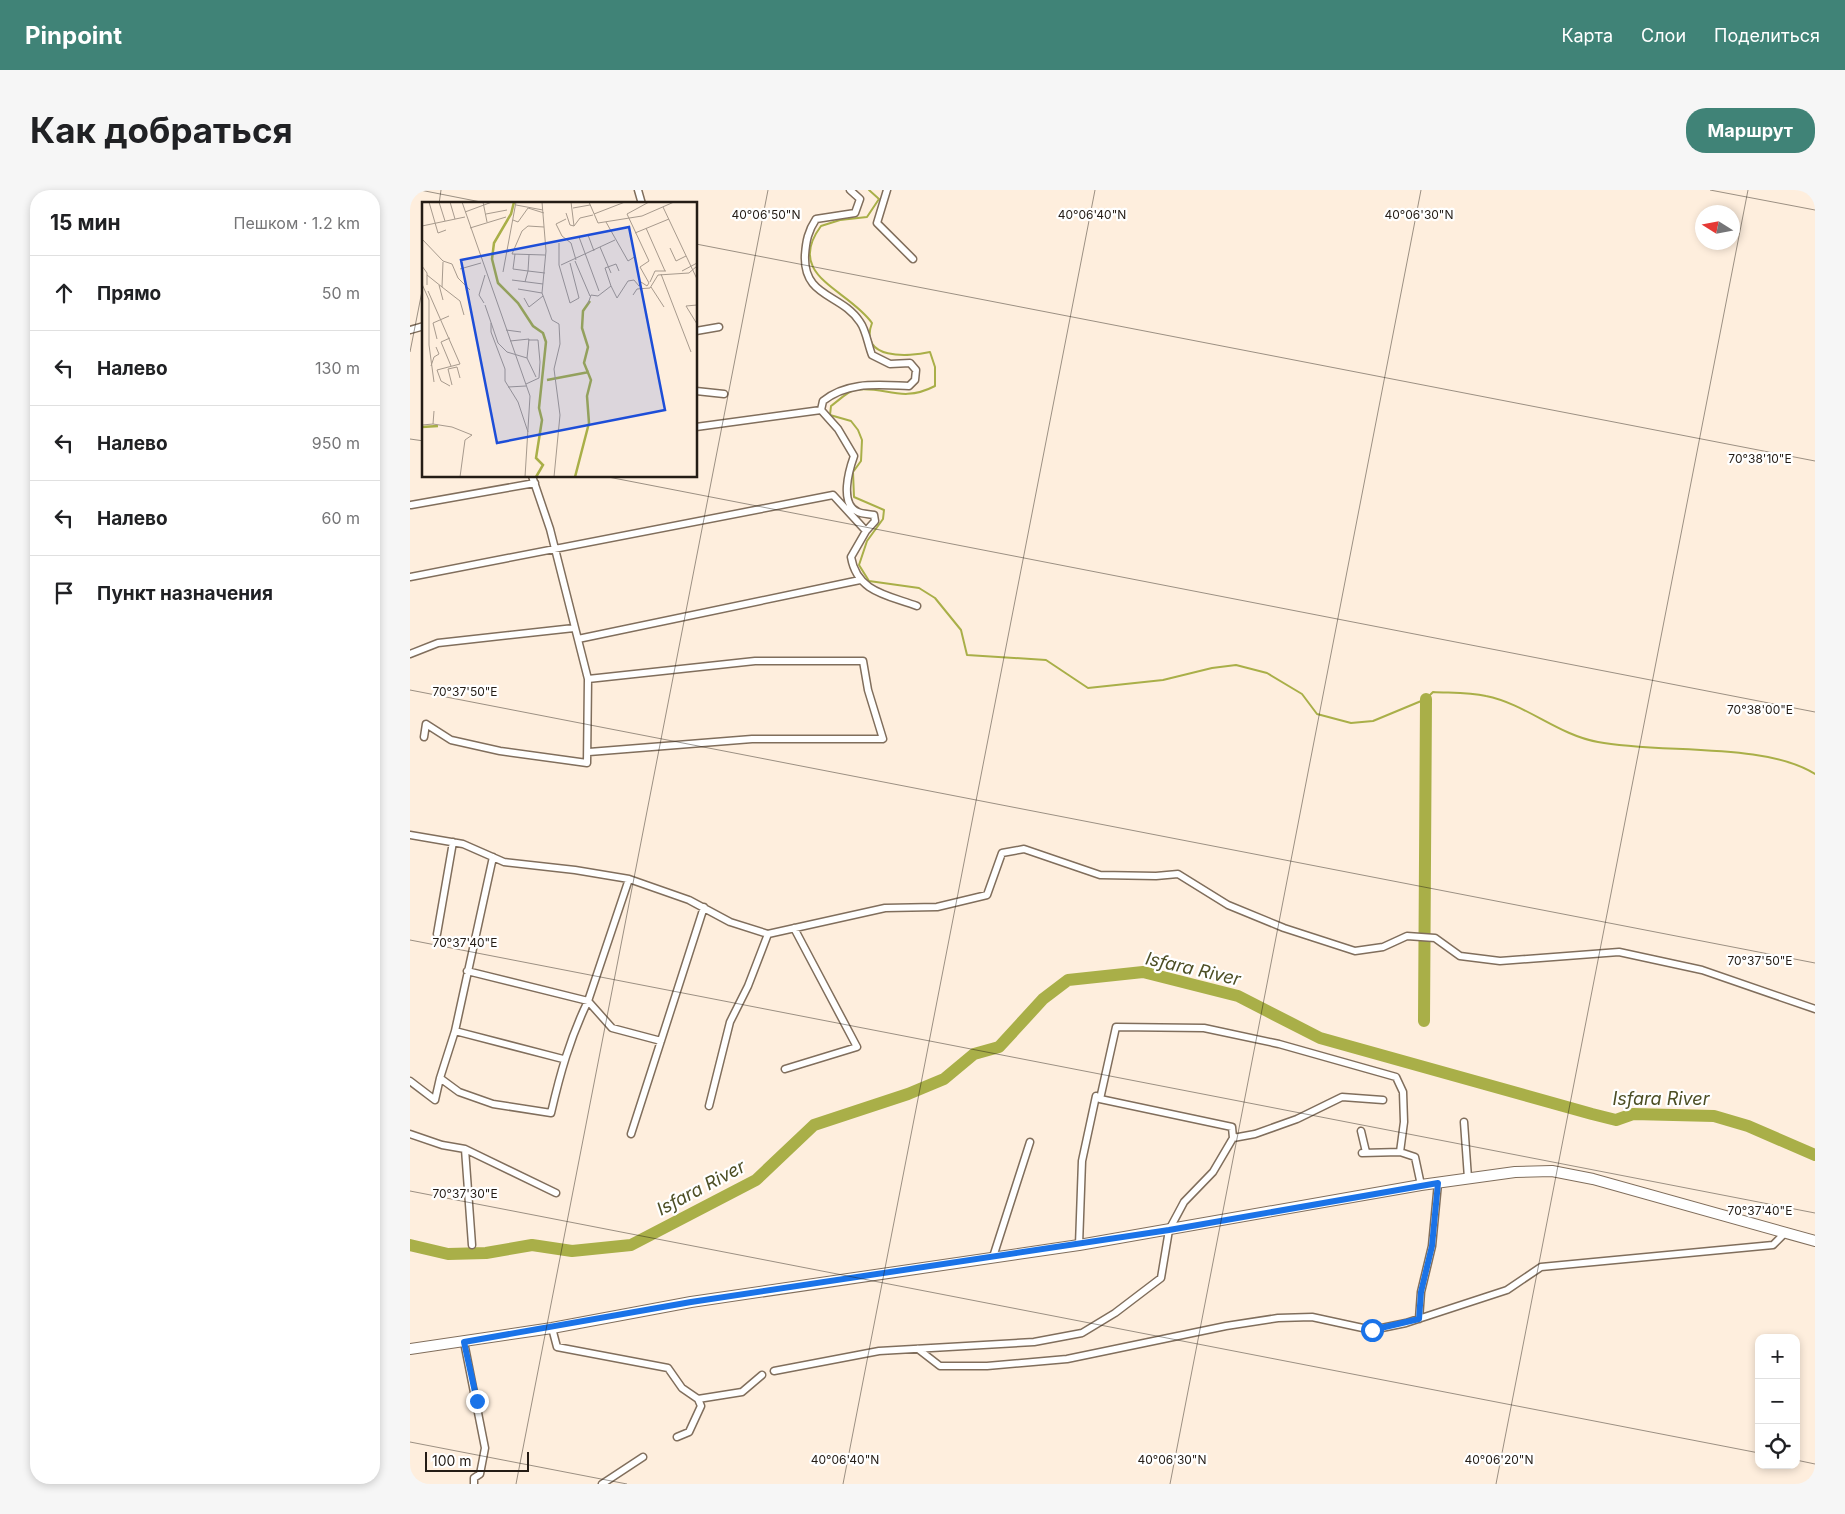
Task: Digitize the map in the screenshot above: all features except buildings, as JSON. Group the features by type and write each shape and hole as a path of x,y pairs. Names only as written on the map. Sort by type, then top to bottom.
{"main road":[{"path":"410,1349 552,1328 691,1302 1079,1245 1421,1185 1515,1172 1552,1171 1593,1179 1815,1241"}],"street":[{"path":"821,410 823,401 828,396 853,385 909,386 915,380 916,370 910,363 890,364 872,355 861,323 849,308 817,289 808,280 805,263 809,230 816,220 855,213 860,199 850,190"},
{"path":"887,190 877,223 913,259"},
{"path":"698,330 719,326"},
{"path":"698,391 724,394"},
{"path":"698,427 821,410"},
{"path":"821,410 838,428 854,456 847,485 849,503 857,512 874,515 875,521 866,531 850,557 853,571 860,580 878,592 917,606"},
{"path":"411,505 533,480 550,529 554,551 588,678 589,752 587,763 500,751 451,740 426,724 424,736"},
{"path":"410,577 554,551 833,495 866,531"},
{"path":"578,639 860,580"},
{"path":"410,654 438,643 574,628"},
{"path":"588,678 755,661 863,661 868,690 883,739 752,739 589,752"},
{"path":"410,835 463,844 504,862 575,870 629,880 689,900 730,922 768,934 885,908 936,907 987,895 1002,853 1024,848 1100,875 1156,876 1178,874 1228,906 1284,928 1355,951 1383,948 1407,936 1435,938 1460,956 1500,961 1619,952 1702,970 1815,1009"},
{"path":"437,934 453,842"},
{"path":"410,1081 435,1100 455,1031 493,857"},
{"path":"440,1078 459,1092 493,1104 551,1114 563,1059 573,1031 588,1001 629,880"},
{"path":"631,1134 704,908"},
{"path":"785,1070 857,1047 794,928"},
{"path":"709,1106 730,1022 748,986 768,934"},
{"path":"467,970 588,1001 612,1028 661,1041"},
{"path":"1100,1099 1116,1027 1204,1028 1279,1044 1396,1077 1404,1092 1404,1122 1400,1152"},
{"path":"455,1031 563,1059"},
{"path":"774,1371 879,1351 1034,1342 1082,1333 1115,1313 1161,1278 1169,1230 1184,1202 1213,1172 1233,1138 1232,1128 1100,1099 1096,1096 1082,1161 1079,1245"},
{"path":"1233,1138 1255,1134 1297,1119 1342,1097 1382,1100"},
{"path":"1464,1122 1468,1178"},
{"path":"1361,1131 1364,1152 1400,1152 1415,1157 1421,1185"},
{"path":"410,1134 442,1145 465,1149 556,1193"},
{"path":"993,1257 1030,1142"},
{"path":"465,1149 472,1245"},
{"path":"1419,1319 1421,1292 1432,1246 1438,1183"},
{"path":"918,1349 940,1366 987,1366 1067,1359 1226,1326 1278,1318 1312,1317 1372,1330 1419,1319 1507,1290 1541,1267 1773,1245 1786,1232"},
{"path":"552,1328 558,1347 668,1368 682,1388 698,1399 701,1406 689,1432 677,1437"},
{"path":"464,1342 485,1448 480,1474 474,1478 474,1484"},
{"path":"698,1399 742,1392 762,1374"},
{"path":"602,1484 643,1457"}],"waterway":[{"path":"869,190 879,199 867,217 840,220 821,226 812,243 810,257 815,270 824,280 861,311 872,323 870,335 872,344 879,350 899,355 930,352 935,367 935,386 912,394 865,389 854,390 831,406 830,415 851,421 858,430 862,440 861,461 853,472 854,497 884,510 883,519 867,541 859,565 869,581 919,588 935,598 961,630 967,655 1046,660 1088,688 1163,680 1212,668 1236,665 1267,673 1302,694 1317,714 1351,723 1373,721 1426,699 1433,692 1466,693 1501,700 1569,733 1598,742 1651,748 1711,750 1769,757 1794,764 1815,774"},
{"path":"1424,1021 1426,699"},
{"name":"Isfara River","path":"410,1245 448,1254 486,1253 532,1245 572,1251 631,1245 756,1180 814,1125 908,1094 944,1079 974,1054 999,1047 1043,999 1068,980 1143,972 1238,996 1320,1038 1592,1114 1616,1120 1633,1114 1714,1116 1748,1126 1815,1155"}],"route":[{"path":"477,1401 472,1388 464,1342 691,1302 1079,1245 1438,1183 1432,1246 1421,1292 1419,1319 1372,1330"}]}
